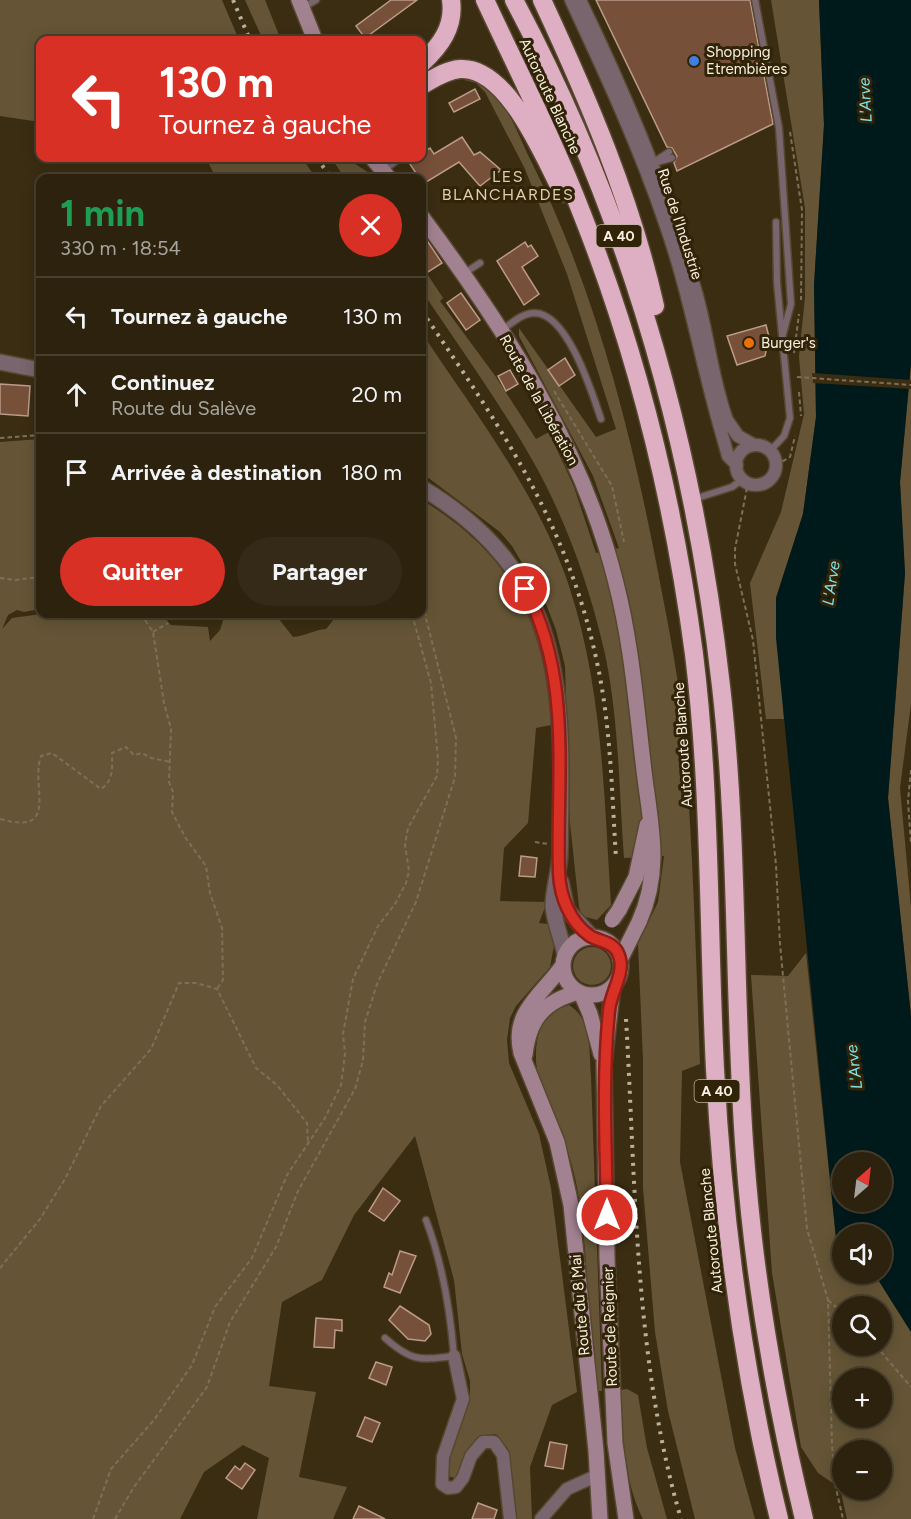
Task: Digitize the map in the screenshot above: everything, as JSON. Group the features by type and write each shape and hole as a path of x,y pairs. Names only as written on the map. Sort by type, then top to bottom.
{"highway":[{"path":"426,58 446,35 452,16 451,0"},
{"path":"477,0 508,49"},
{"name":"Autoroute Blanche","path":"485,0 562,166 600,260 648,417 685,592 694,659 703,773 715,1071 725,1206 750,1385 779,1519"},
{"name":"Autoroute Blanche","path":"514,0 574,122 631,266 662,371 692,492 712,611 726,733 740,1067 754,1255 774,1385 804,1519"},
{"path":"542,0 601,135 638,241 666,354 692,492"},
{"path":"426,83 447,72 460,69 480,73 496,83 527,126 600,260"}],"main road":[{"path":"300,4 313,36"},
{"name":"Route de la Libération","path":"426,223 500,331 565,442 596,514 608,551 630,651 654,849 652,884 644,910 617,953"},
{"name":"Route de la Libération","path":"593,937 612,920 636,877 649,815"},
{"path":"525,1061 531,1029 540,1013 557,999 580,993 602,994 615,985 620,974 617,953 606,940 593,937 576,942 564,960 565,979 580,993"},
{"name":"Route du 8 Mai","path":"564,960 552,981 530,1002 521,1018 519,1040 556,1142 571,1204 598,1475 600,1519"},
{"name":"Route de Reignier","path":"615,985 604,1063 612,1399 619,1480 626,1519"},
{"name":"Route de Reignier","path":"580,993 590,1014 604,1063"}],"street":[{"name":"Rue de l'Industrie","path":"571,0 649,165 681,274 728,456 737,465 745,480"},
{"name":"Rue de l'Industrie","path":"580,0 624,92 697,294 727,420 738,435 770,451"},
{"path":"0,362 36,369"},
{"path":"737,465 741,452 754,445"},
{"path":"745,480 763,483 772,476 776,461 770,451"},
{"path":"426,491 465,517 496,546 525,589 544,630 552,656 559,699 559,873 554,906 564,960"},
{"path":"559,873 567,910 593,937"},
{"path":"454,1356 463,1399 443,1458 442,1484 448,1488 456,1487 476,1449 483,1442 494,1442 503,1455 510,1519"},
{"path":"541,1519 567,1489 598,1475"}],"lane":[{"path":"300,4 316,0"},
{"path":"755,0 780,139 791,304 782,338"},
{"path":"649,165 671,155"},
{"path":"770,451 784,436 790,418 777,283 776,222"},
{"path":"462,275 480,263"},
{"path":"500,331 525,315 538,314 550,319 580,362 601,419"},
{"path":"692,492 732,487 745,480"},
{"path":"385,1338 400,1352 415,1359 454,1356 449,1305 439,1257 426,1220"}],"path":[{"path":"799,377 911,385"},
{"path":"550,388 559,397 612,486 624,542"},
{"path":"0,438 36,435"},
{"path":"745,480 735,564 753,640 776,865 780,944 807,1229 828,1300 832,1444 835,1484 843,1519"},
{"path":"0,578 15,580 36,577"},
{"path":"144,618 153,632 164,703 171,729 169,782 173,792 172,812 185,837 206,866 210,893 222,928 223,980 217,989"},
{"path":"93,1519 111,1469 153,1420 192,1365 215,1307 252,1257 275,1208 280,1188 330,1110 341,1085 345,1054 344,1028 353,979 378,926 395,904 406,884 408,828 436,776 438,759 431,682 413,618"},
{"path":"115,1519 134,1487 207,1387 230,1322 276,1247 312,1162 348,1105 355,1089 363,1060 365,1022 377,984 416,902 455,777 456,738 426,618"},
{"path":"153,632 168,623"},
{"path":"0,819 24,824 32,821 41,801 39,764 41,756 52,753 101,789 108,784 112,775 112,753 126,747 134,755 142,753 151,758 171,762"},
{"path":"911,770 908,801 911,844"},
{"path":"536,842 548,844"},
{"path":"0,1268 46,1209 101,1106 151,1049 179,983 196,983 217,989 256,1068 277,1085 307,1123 309,1144"},
{"path":"828,1300 832,1303"},
{"path":"885,1356 911,1387"}],"shaded area":[{"path":"0,0 222,0 237,36 36,36 36,121 0,116"},
{"path":"245,0 265,0 279,36 261,36"},
{"path":"771,0 819,0 824,125 814,285 816,417 803,514 776,598 784,719 766,719 750,583 781,512 804,414 799,357 805,297 805,208"},
{"path":"464,80 477,82 488,88 506,109 513,122 553,208 592,309 636,466 670,637 681,703 685,747 700,1064 682,1071 680,1162 735,1448 755,1519 695,1519 668,1411 655,1332 643,1188 643,1060 638,944 658,902 664,856 624,858 616,730 610,679 592,605 557,508 534,463 494,397 426,297 426,272 443,298 440,301 496,377 536,439 549,432 574,487 596,553 619,548 593,476 519,336 519,328 596,437 616,429 567,274 525,169 485,92 476,83"},
{"path":"208,162 305,162 313,174 214,174"},
{"path":"334,162 352,162 371,174 342,174"},
{"path":"426,339 522,485 555,549 580,622 600,743 611,905 597,920 582,916 579,907 570,823 565,666 556,630 546,604 512,546 500,532 426,476"},
{"path":"911,363 911,704 900,788 911,907 911,1016 888,798 905,573 900,482"},
{"path":"36,439 36,610 24,612 17,610 8,615 2,629 12,618 36,615 36,618 165,618 171,625 208,627 210,641 220,630 224,618 278,618 293,637 326,629 335,618 426,618 426,503 479,543 518,594 541,654 551,725 536,728 528,823 504,848 500,901 547,902 539,923 548,924 554,946 550,967 516,1006 510,1018 507,1040 509,1063 539,1134 551,1188 577,1392 552,1405 530,1467 532,1519 515,1519 508,1449 496,1434 481,1436 469,1449 455,1478 447,1476 449,1450 470,1400 470,1381 462,1354 454,1280 415,1136 354,1215 322,1280 282,1302 269,1386 316,1392 299,1477 347,1487 333,1519 257,1519 269,1458 243,1445 204,1472 180,1519 0,1519 0,442"},
{"path":"592,947 599,948 605,953 610,959 610,973 605,979 599,984 592,985 585,984 579,979 574,973 573,966 574,959 579,953 585,948"},
{"path":"806,953 834,1224 832,1224 832,1284 881,1284 888,1296 832,1296 832,1356 892,1356 892,1302 911,1332 911,1519 847,1519 843,1500 892,1500 892,1440 832,1440 832,1483 818,1473 801,1447 772,1273 751,975 788,976"},
{"path":"569,1005 582,1018 589,1046 602,1391 596,1391 585,1248 577,1187 566,1147 542,1088 536,1064 538,1036 544,1022 548,1016"},
{"path":"627,1389 638,1395 647,1448 667,1519 643,1519 636,1504 625,1456 619,1390"}],"water":[{"name":"L'Arve","path":"819,0 911,0 911,363 900,482 905,573 888,798 911,1016 911,1332 892,1302 892,1296 888,1296 881,1284 892,1284 892,1224 835,1224 833,1212 892,1212 892,1152 832,1152 832,1198 776,638 776,598 803,514 816,417 814,285 824,125"}],"pier":[{"path":"812,373 911,380 911,389 813,383"}],"building":[{"path":"391,0 417,0 368,36 364,36 356,26"},
{"name":"Shopping Etrembières","path":"596,0 750,0 773,124 677,171 674,163 677,156 672,148 667,147"},
{"path":"475,89 480,99 454,112 449,103"},
{"path":"462,137 474,155 480,152 501,170 480,186 459,162 426,182 426,174 416,174 409,162 426,162 426,150 430,148 434,154"},
{"path":"426,239 442,263 428,272 426,268"},
{"path":"525,242 528,247 531,245 538,256 522,267 539,294 524,305 497,261"},
{"path":"461,293 480,320 466,330 447,303"},
{"name":"Burger's","path":"766,325 769,337 765,356 737,365 727,336"},
{"path":"565,358 575,375 559,386 548,370"},
{"path":"510,370 518,384 506,391 498,376"},
{"path":"0,384 30,386 28,416 0,414"},
{"path":"521,856 537,858 535,877 519,876"},
{"path":"383,1188 400,1201 384,1221 369,1211"},
{"path":"400,1251 416,1256 400,1293 384,1287 389,1273 392,1275"},
{"path":"400,1306 429,1325 431,1334 425,1341 408,1339 389,1320"},
{"path":"316,1318 342,1320 342,1331 335,1330 334,1348 314,1347"},
{"path":"376,1362 392,1367 386,1385 369,1378"},
{"path":"365,1417 380,1423 372,1442 357,1436"},
{"path":"550,1442 567,1445 563,1469 545,1466"},
{"path":"245,1463 255,1470 242,1489 226,1478 235,1466 240,1470"},
{"path":"478,1503 497,1510 494,1519 472,1519"},
{"path":"359,1506 385,1519 353,1519"}],"railway":[{"path":"233,0 248,36"},
{"path":"320,162 328,174"},
{"path":"426,317 506,439 552,525 570,571 586,619 603,695 616,858"},
{"path":"626,1019 635,1208 646,1334 654,1396 681,1519"}],"place":[{"name":"Shopping Etrembières","path":"694,61"},
{"name":"Burger's","path":"749,343"}],"district":[{"name":"LES BLANCHARDES","path":"508,185"}],"route":[{"path":"525,589 539,616 549,643 559,699 559,873 565,904 575,921 592,937 606,940 615,948 621,967 610,999 604,1063 607,1215"}]}
